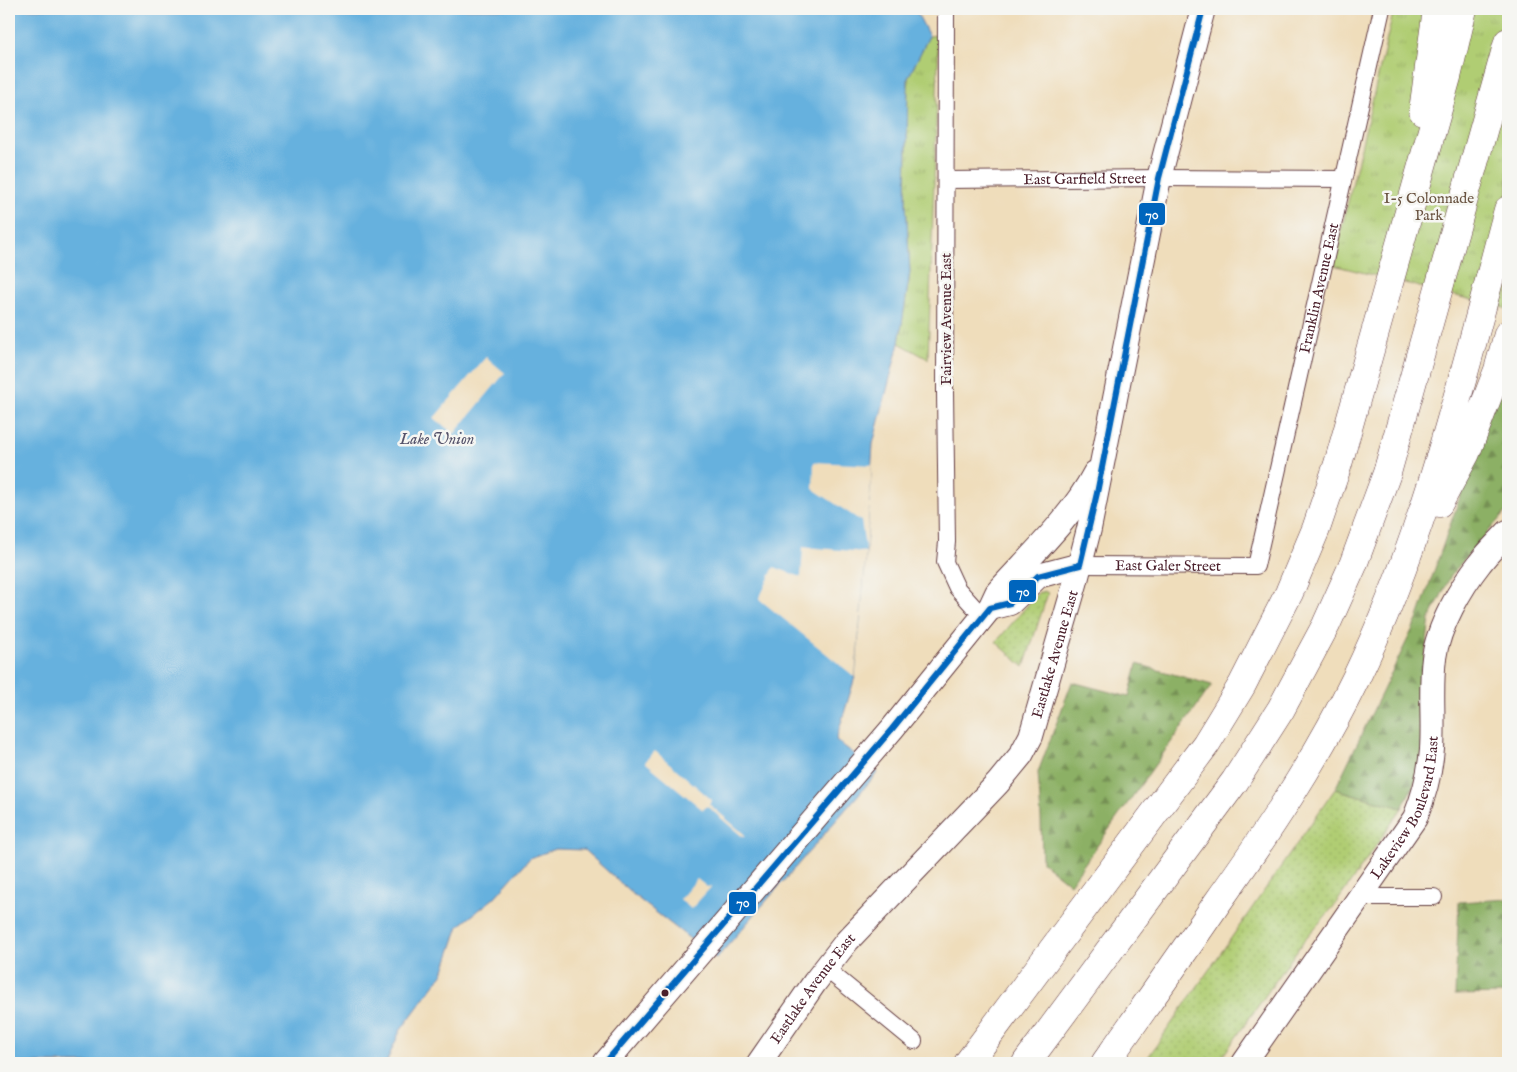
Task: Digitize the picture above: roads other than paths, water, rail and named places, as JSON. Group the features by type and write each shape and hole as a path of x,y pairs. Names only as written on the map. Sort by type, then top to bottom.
{"highway":[{"path":"1412,202 1437,9"},
{"path":"968,1063 1186,772 1224,715 1271,632 1303,561 1328,497 1447,77 1463,9"},
{"path":"1031,1062 1251,758 1295,684 1340,596 1365,535 1387,473 1508,42"},
{"path":"1105,1063 1265,835 1333,723 1370,649 1403,571 1436,474 1508,210"},
{"path":"1403,571 1466,453 1498,370 1508,334"},
{"path":"963,1063 986,1040"}],"main road":[{"name":"Eastlake Avenue East","path":"759,1063 825,968 847,941 998,783 1021,755 1031,736 1080,565 1104,456 1159,178 1203,9"},
{"path":"605,1063 892,730 986,613 997,593 1070,512 1104,456"},
{"name":"Lakeview Boulevard East","path":"1244,1063 1415,818 1424,796 1429,773 1432,748 1434,658 1439,636 1448,613 1480,563 1508,532"},
{"path":"986,613 1010,604 1038,576 1080,565"}],"street":[{"name":"Fairview Avenue East","path":"946,9 945,401 948,542 945,562 957,588 986,613"},
{"name":"Franklin Avenue East","path":"1256,566 1382,9"},
{"name":"East Garfield Street","path":"946,180 1343,179"},
{"name":"East Galer Street","path":"1080,565 1256,566"},
{"path":"1361,896 1434,897"},
{"path":"825,968 914,1041"}],"water":[{"name":"Lake Union","path":"9,9 915,9 929,36 908,78 906,203 910,272 899,343 873,444 855,677 836,740 878,772 716,959 635,896 584,850 555,849 530,858 494,898 459,926 443,973 400,1031 386,1063 9,1063"}],"park label":[{"name":"I-5 Colonnade Park","path":"1429,206"}]}
